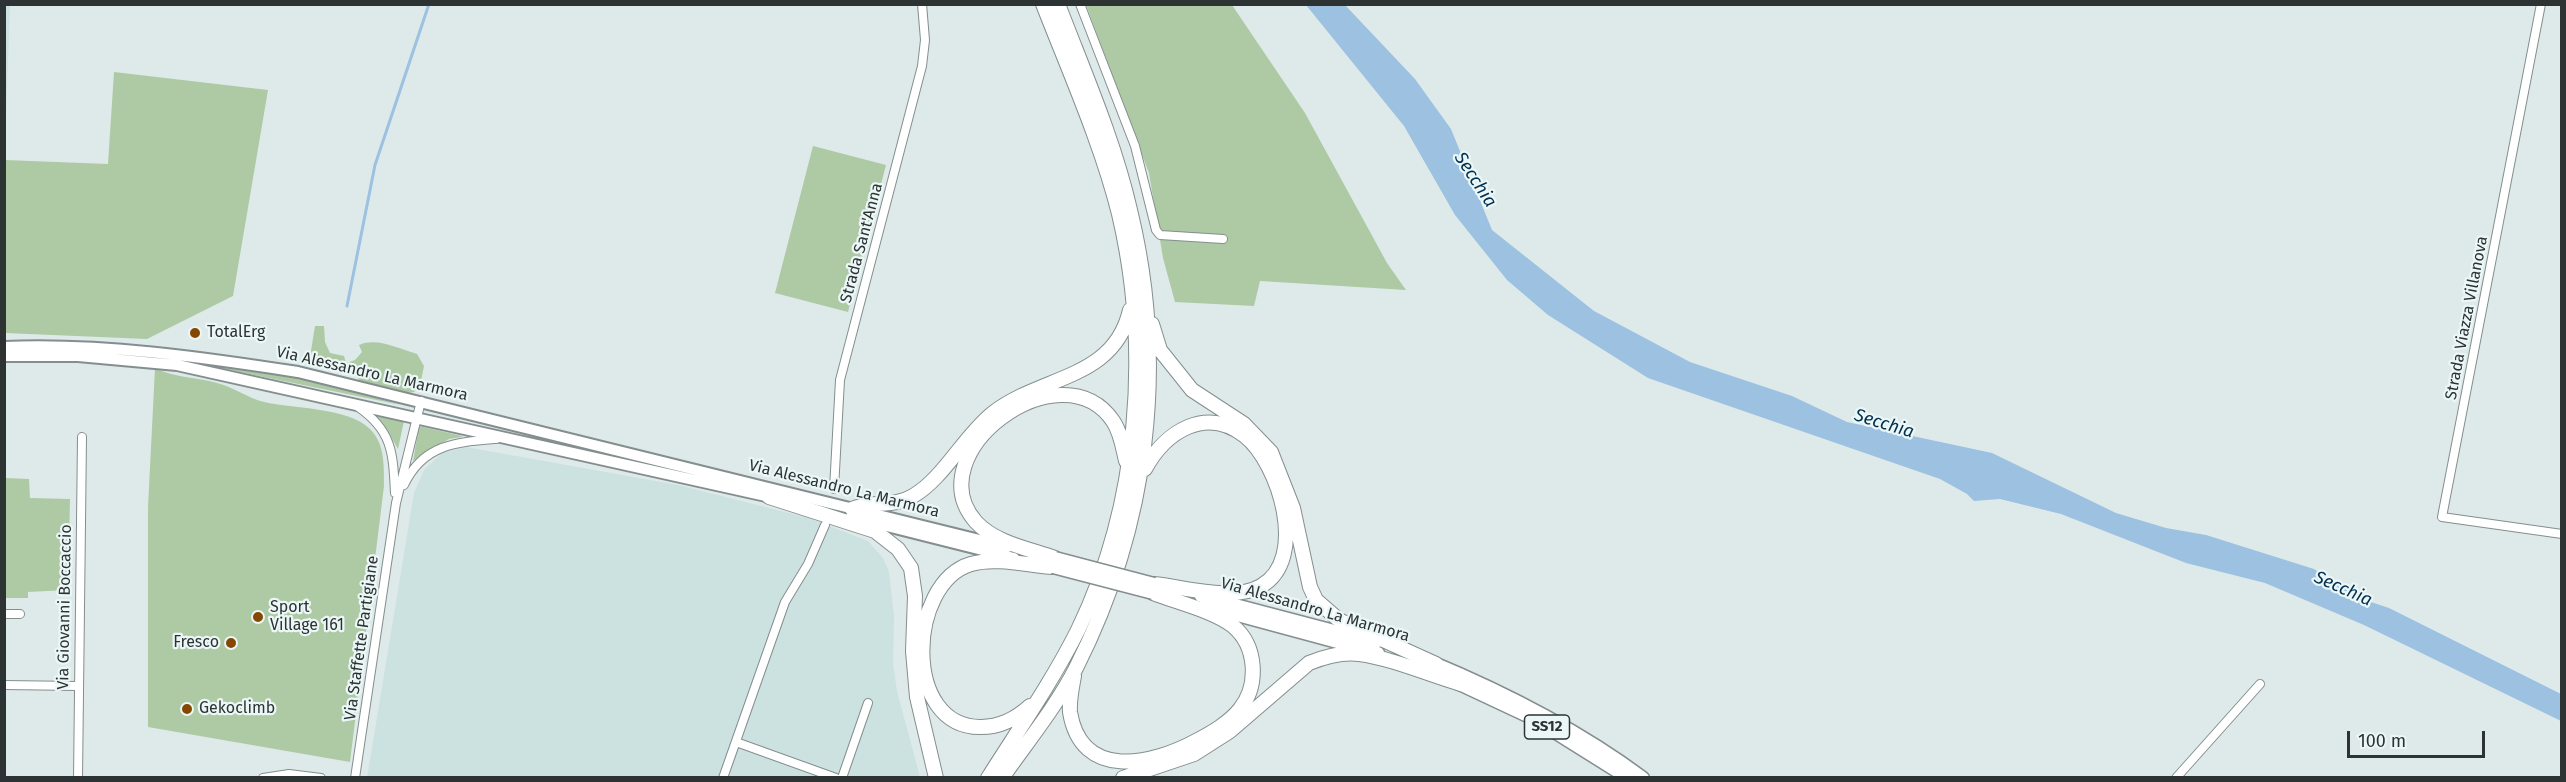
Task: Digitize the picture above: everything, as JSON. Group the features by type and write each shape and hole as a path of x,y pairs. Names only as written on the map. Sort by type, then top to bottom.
{"highway":[{"path":"1043,4 1118,211 1139,294 1160,350 1192,390 1244,424 1271,452 1293,508 1310,587 1317,600 1339,620 1436,664"},
{"path":"1002,777 1075,670 1106,604 1124,552 1141,476 1148,382 1139,294 1136,234 1118,166 1058,4"},
{"path":"988,777 1042,694 1091,600 1118,517 1127,469 1137,381 1139,294"},
{"path":"852,509 865,503 896,503 915,495 994,412 1031,391 1101,359 1118,343 1139,294"},
{"path":"1054,563 1000,539 977,523 964,502 961,489 964,463 973,447 984,434 1017,409 1047,396 1067,393 1085,397 1113,421 1127,469"},
{"path":"1141,476 1155,450 1180,429 1195,423 1230,426 1246,437 1258,451 1278,493 1286,522 1287,545 1282,563 1262,586 1231,595 1153,588"},
{"path":"769,497 875,531 905,558 914,582 913,651 917,698 936,777"},
{"path":"1042,694 1025,711 996,726 974,728 959,724 939,709 932,700 925,680 924,649 928,614 936,590 948,576 971,564 986,561 1054,563"},
{"path":"1075,670 1070,710 1073,726 1082,741 1095,753 1116,762 1137,763 1170,754 1215,731 1240,709 1250,691 1253,668 1251,653 1243,638 1233,626 1221,619 1153,588"},
{"path":"1123,777 1194,754 1230,731 1309,663 1338,654 1359,654 1461,684"}],"main road":[{"name":"Via Alessandro La Marmora","path":"4,346 91,348 189,355 298,372 852,509 1153,588 1359,637 1436,664 1535,709 1643,777"},
{"name":"Via Alessandro La Marmora","path":"4,357 78,356 177,364 1054,563"},
{"name":"Via Alessandro La Marmora","path":"1153,588 1358,646 1461,684 1532,718 1628,777"}],"street":[{"name":"Strada Sant'Anna","path":"834,489 840,380 922,66 925,40 922,4"},
{"path":"1080,4 1135,146 1156,230 1160,235 1223,239"},
{"name":"Strada Viazza Villanova","path":"2541,4 2442,517 2562,534"},
{"name":"Via Staffette Partigiane","path":"356,777 396,503 421,401"},
{"path":"353,404 377,423 389,442 392,452 396,503"},
{"name":"Via Giovanni Boccaccio","path":"78,777 77,686 82,437"},
{"name":"Via Staffette Partigiane","path":"396,503 408,477 434,450 452,443 501,439"},
{"path":"723,777 785,602 808,564 825,525"},
{"path":"4,614 20,614"},
{"path":"2176,777 2260,684"},
{"path":"4,685 77,686"},
{"path":"842,777 868,703"},
{"path":"736,742 836,777"},
{"path":"263,777 289,774 321,777"}],"shaded area":[{"path":"4,5 10,5 5,148"},
{"path":"466,447 678,485 809,518 868,541 883,558 889,572 894,616 893,664 897,691 920,777 367,778 414,493 424,470 442,453"}],"green space":[{"path":"1086,5 1232,5 1305,113 1387,263 1406,290 1260,281 1254,306 1175,302 1163,258 1149,173"},
{"path":"114,72 268,90 233,296 147,339 5,333 5,160 108,164"},
{"path":"813,146 886,165 848,312 775,293"},
{"path":"315,326 324,326 325,342 330,353 344,356 346,363 355,360 362,352 359,345 373,342 417,354 424,366 420,386 414,392 407,393 360,382 355,372 310,357"},
{"path":"215,364 299,377 401,405 215,367"},
{"name":"Sport Village 161","path":"155,368 170,374 223,385 264,402 348,416 370,429 379,441 383,456 384,486 350,762 148,727 148,507"},
{"path":"373,414 404,421 398,449 389,433"},
{"path":"419,426 462,437 449,439 413,461"},
{"path":"5,478 29,479 30,498 70,499 68,590 28,592 28,598 5,598"}],"water":[{"name":"Secchia","path":"1306,5 1345,5 1415,79 1451,129 1492,230 1594,311 1690,362 1792,396 1847,422 1992,453 2116,513 2166,528 2206,535 2314,569 2359,598 2389,608 2561,694 2561,721 2364,625 2265,583 2186,563 2061,514 2000,499 1974,501 1967,494 1940,479 1648,378 1548,315 1507,280 1455,215 1404,126"}],"waterway":[{"path":"347,306 375,165 429,4"}],"place":[{"name":"TotalErg","path":"195,333"},
{"name":"Sport Village 161","path":"258,617"},
{"name":"Fresco","path":"231,643"},
{"name":"Gekoclimb","path":"187,709"}]}
